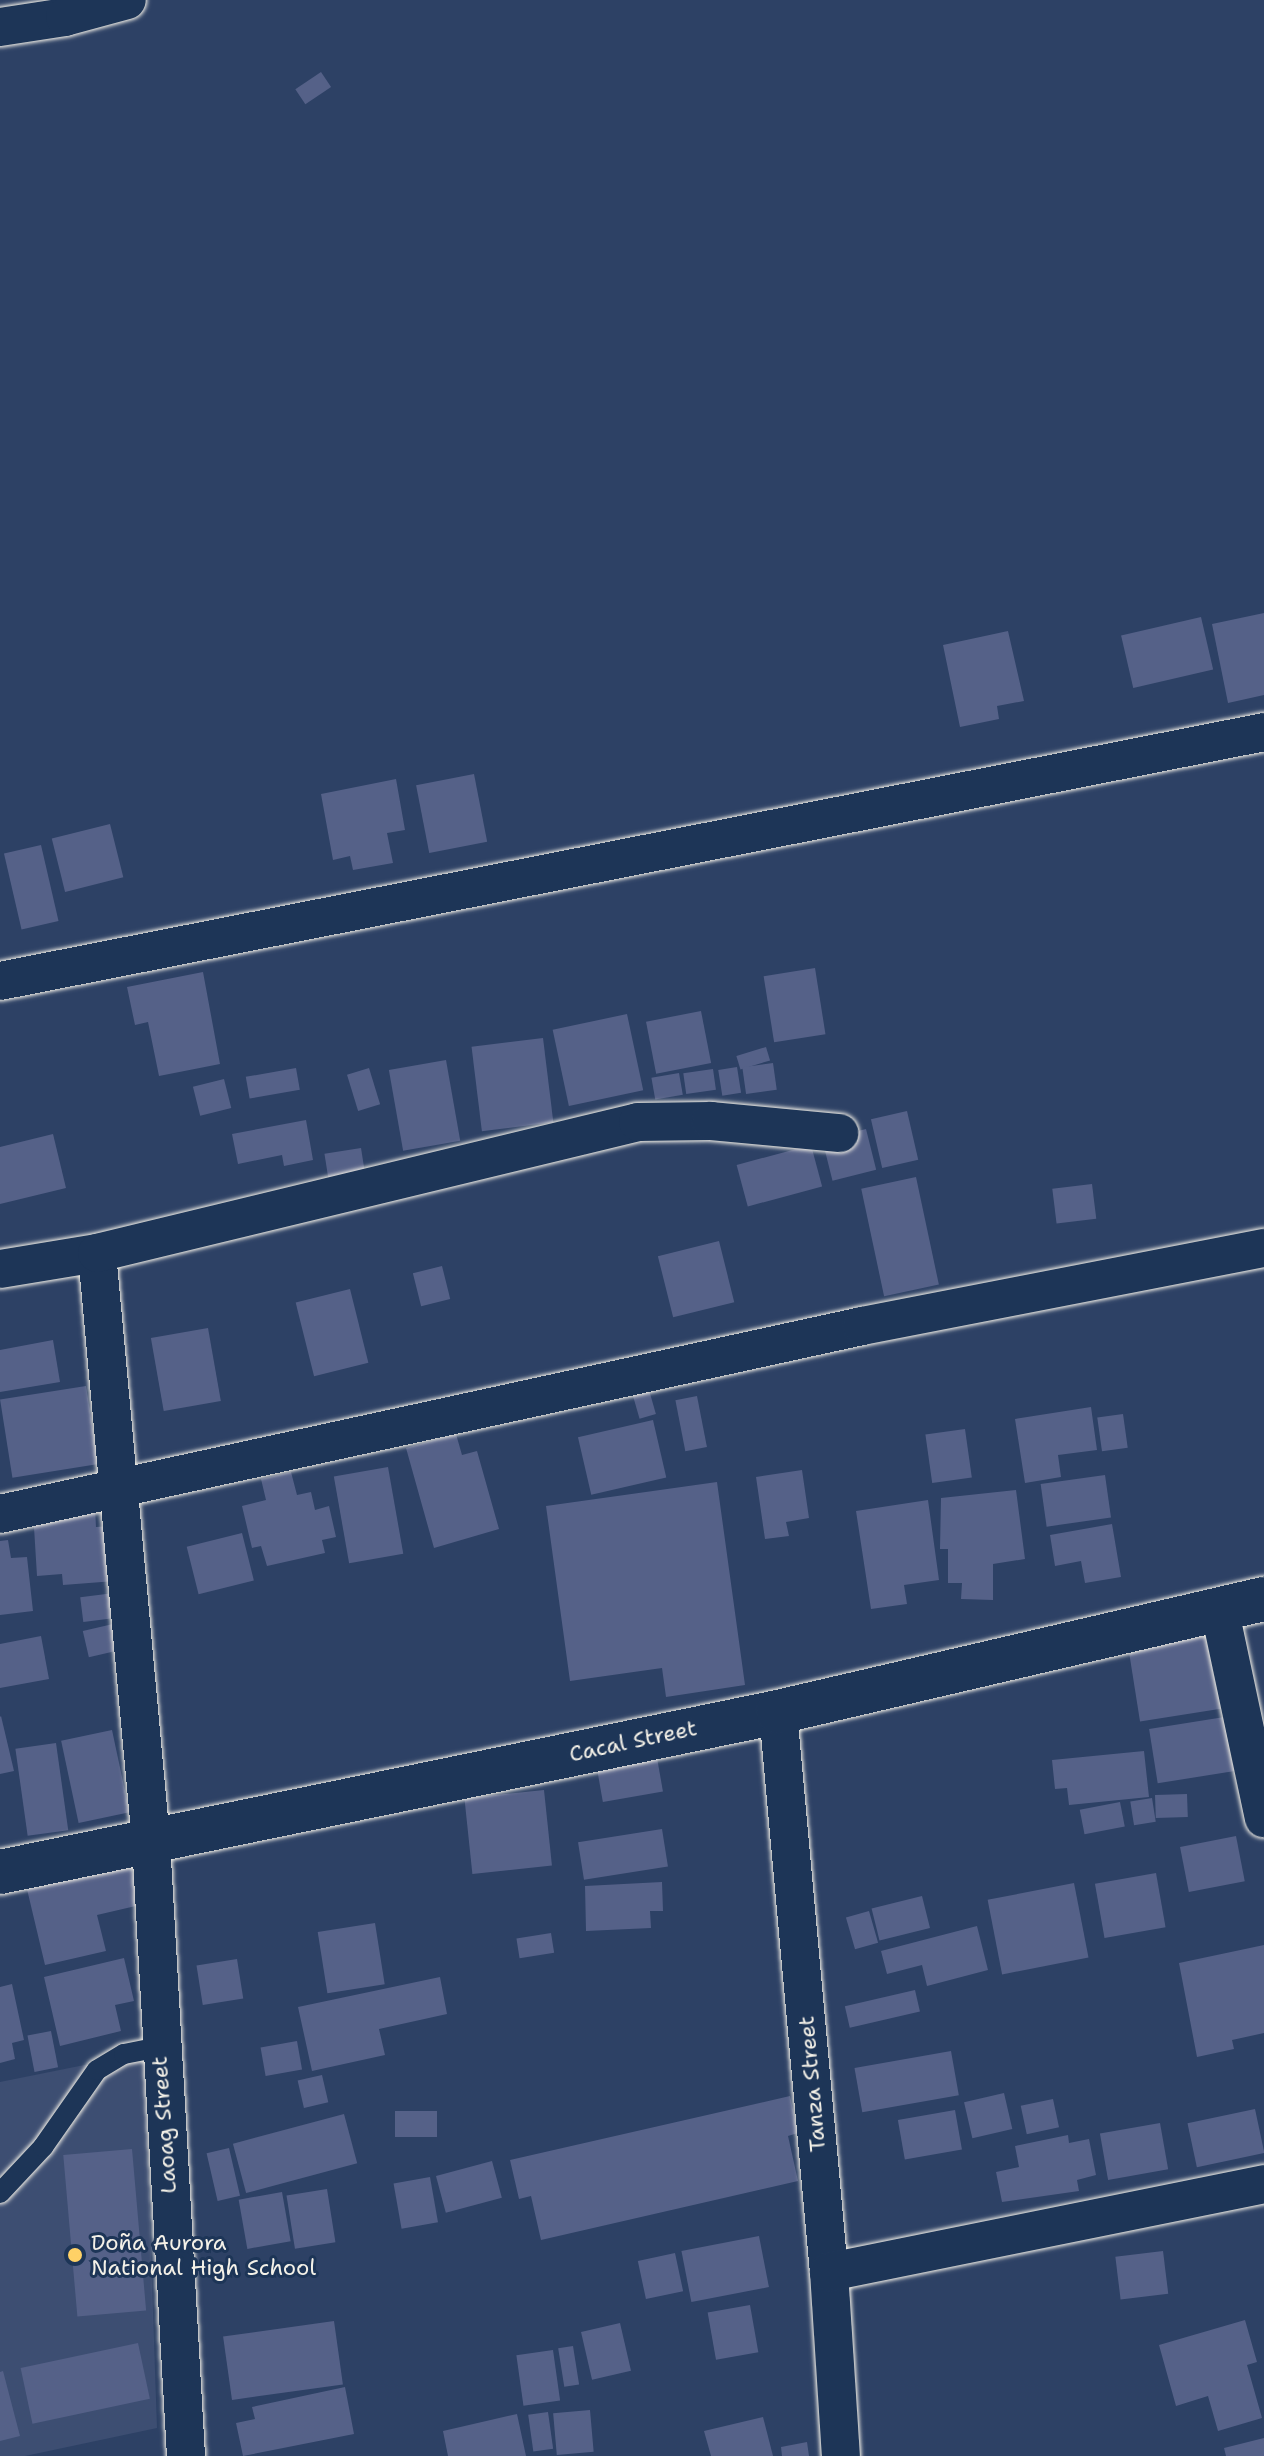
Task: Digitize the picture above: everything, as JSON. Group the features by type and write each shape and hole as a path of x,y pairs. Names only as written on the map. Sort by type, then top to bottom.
{"street":[{"path":"0,27 65,17 127,0"},
{"path":"0,981 1264,732"},
{"path":"0,1269 97,1253 638,1122 711,1121 839,1133"},
{"path":"0,1514 862,1326 1264,1248"},
{"name":"Laoag Street","path":"97,1253 116,1491 151,1841 160,2047 186,2456"},
{"name":"Cacal Street","path":"0,1872 778,1712 1264,1599"},
{"path":"1219,1607 1264,1818"},
{"name":"Tanza Street","path":"778,1712 829,2272 841,2456"},
{"path":"829,2272 1264,2184"}],"lane":[{"path":"0,2193 43,2147 97,2070 124,2054 160,2047"}],"shaded area":[{"name":"Doña Aurora National High School","path":"144,2053 157,2428 25,2456 0,2456 0,2082"}],"building":[{"path":"321,72 331,87 305,104 295,89"},
{"path":"1264,613 1264,695 1228,703 1212,624"},
{"path":"1201,617 1213,670 1133,688 1121,635"},
{"path":"1008,631 1024,701 997,706 999,719 960,727 943,645"},
{"path":"474,774 487,842 429,853 416,785"},
{"path":"396,779 405,830 387,833 393,863 353,870 350,856 333,860 321,794"},
{"path":"110,824 123,877 65,892 52,839"},
{"path":"41,845 59,921 22,930 4,854"},
{"path":"815,968 825,1034 774,1042 764,976"},
{"path":"203,972 220,1064 159,1076 148,1022 135,1025 127,987"},
{"path":"701,1011 711,1063 656,1074 646,1022"},
{"path":"627,1014 643,1090 569,1106 553,1030"},
{"path":"543,1038 553,1122 482,1131 472,1047"},
{"path":"766,1047 770,1060 740,1069 736,1056"},
{"path":"446,1060 460,1141 403,1151 389,1070"},
{"path":"773,1063 777,1090 746,1094 742,1067"},
{"path":"737,1067 741,1093 722,1096 718,1070"},
{"path":"296,1068 300,1090 250,1099 246,1077"},
{"path":"369,1068 380,1104 358,1111 347,1075"},
{"path":"713,1069 716,1090 686,1094 683,1073"},
{"path":"679,1073 683,1095 655,1100 651,1078"},
{"path":"224,1079 231,1108 200,1116 193,1087"},
{"path":"907,1111 918,1160 882,1168 871,1119"},
{"path":"306,1120 313,1160 284,1166 282,1155 238,1164 232,1134"},
{"path":"866,1129 876,1170 832,1181 822,1140"},
{"path":"53,1134 66,1188 0,1204 0,1147"},
{"path":"811,1145 822,1187 748,1206 737,1165"},
{"path":"361,1148 366,1178 329,1183 324,1154"},
{"path":"916,1177 939,1285 884,1296 861,1189"},
{"path":"1092,1184 1096,1219 1057,1224 1052,1189"},
{"path":"719,1241 734,1302 673,1317 658,1256"},
{"path":"442,1266 450,1299 421,1306 413,1273"},
{"path":"350,1289 368,1363 314,1376 296,1303"},
{"path":"208,1328 221,1401 164,1411 151,1338"},
{"path":"53,1340 60,1382 0,1392 0,1350"},
{"path":"86,1386 98,1464 12,1478 0,1400"},
{"path":"649,1390 656,1414 640,1419 633,1395"},
{"path":"697,1396 707,1447 685,1451 675,1400"},
{"path":"1091,1407 1097,1450 1058,1455 1061,1477 1025,1483 1015,1419"},
{"path":"1123,1414 1128,1448 1102,1451 1097,1418"},
{"path":"653,1420 666,1477 591,1495 578,1437"},
{"path":"965,1429 972,1478 932,1483 925,1435"},
{"path":"456,1434 462,1455 477,1451 499,1529 434,1548 406,1448"},
{"path":"388,1467 403,1554 349,1563 334,1477"},
{"path":"802,1470 809,1518 786,1522 789,1536 765,1539 756,1477"},
{"path":"291,1472 297,1495 311,1492 315,1510 329,1506 336,1537 322,1540 325,1553 267,1566 261,1546 252,1548 242,1506 266,1500 261,1479"},
{"path":"1105,1475 1111,1518 1047,1527 1041,1484"},
{"path":"717,1482 745,1685 666,1697 662,1668 570,1681 546,1506"},
{"path":"1016,1490 1025,1559 993,1564 993,1600 961,1599 962,1583 948,1583 948,1549 940,1549 941,1498"},
{"path":"928,1500 939,1580 904,1585 907,1604 871,1609 856,1511"},
{"path":"95,1507 96,1527 111,1526 115,1581 63,1585 62,1574 37,1576 33,1511"},
{"path":"1112,1524 1121,1577 1085,1583 1081,1561 1055,1566 1050,1535"},
{"path":"242,1533 254,1581 199,1594 187,1547"},
{"path":"8,1540 11,1558 27,1557 33,1611 0,1615 0,1541"},
{"path":"114,1593 117,1618 83,1622 80,1597"},
{"path":"113,1624 119,1650 89,1657 83,1631"},
{"path":"1220,1632 1232,1707 1140,1722 1128,1647"},
{"path":"41,1636 49,1679 0,1688 0,1644"},
{"path":"1237,1715 1246,1769 1158,1783 1149,1729"},
{"path":"0,1717 14,1771 0,1774"},
{"path":"112,1730 129,1812 79,1823 61,1741"},
{"path":"56,1743 68,1830 28,1836 15,1749"},
{"path":"1144,1751 1149,1797 1069,1805 1067,1788 1055,1789 1052,1760"},
{"path":"656,1752 663,1791 603,1802 596,1763"},
{"path":"544,1790 552,1866 472,1874 464,1798"},
{"path":"1187,1794 1188,1817 1156,1818 1155,1795"},
{"path":"1152,1798 1156,1822 1134,1825 1130,1801"},
{"path":"1120,1802 1125,1827 1085,1834 1080,1810"},
{"path":"662,1829 668,1867 584,1880 578,1842"},
{"path":"1236,1836 1245,1881 1189,1892 1180,1847"},
{"path":"130,1860 140,1905 97,1915 106,1951 45,1965 26,1885"},
{"path":"1156,1873 1166,1927 1104,1938 1095,1884"},
{"path":"662,1882 663,1911 650,1911 651,1928 586,1931 585,1886"},
{"path":"1074,1883 1089,1958 1002,1974 988,1900"},
{"path":"922,1896 930,1928 880,1941 872,1909"},
{"path":"869,1911 878,1943 855,1949 846,1918"},
{"path":"375,1923 385,1984 327,1993 318,1932"},
{"path":"977,1926 988,1970 927,1986 922,1965 887,1974 881,1951"},
{"path":"551,1933 554,1953 520,1958 516,1938"},
{"path":"1264,1945 1264,2033 1232,2040 1234,2049 1197,2057 1179,1963"},
{"path":"124,1958 134,2001 115,2005 121,2031 60,2046 44,1977"},
{"path":"237,1959 243,1999 203,2005 197,1965"},
{"path":"440,1977 447,2014 379,2029 385,2055 312,2071 298,2007"},
{"path":"12,1984 24,2040 12,2043 15,2059 0,2063 0,1987"},
{"path":"915,1990 920,2011 850,2028 845,2006"},
{"path":"51,2031 58,2067 35,2072 27,2036"},
{"path":"297,2041 302,2070 266,2076 261,2047"},
{"path":"951,2051 959,2095 862,2112 854,2068"},
{"path":"322,2075 328,2102 304,2108 298,2081"},
{"path":"1004,2093 1012,2129 972,2138 964,2102"},
{"path":"790,2096 798,2133 788,2136 798,2181 541,2240 531,2196 519,2199 510,2160"},
{"path":"1053,2099 1059,2127 1027,2134 1021,2106"},
{"path":"1255,2109 1264,2153 1197,2167 1188,2123"},
{"path":"955,2110 962,2149 905,2159 898,2120"},
{"path":"395,2111 437,2111 437,2137 395,2137"},
{"path":"344,2114 357,2163 246,2193 233,2144"},
{"path":"1160,2123 1168,2169 1108,2180 1100,2134"},
{"path":"1068,2135 1069,2143 1089,2139 1096,2175 1077,2180 1079,2191 1002,2202 996,2172 1019,2167 1015,2146"},
{"path":"229,2148 240,2196 218,2201 207,2153"},
{"path":"132,2149 146,2310 77,2316 63,2155"},
{"path":"492,2161 502,2198 446,2213 436,2176"},
{"path":"430,2177 438,2222 402,2229 394,2183"},
{"path":"327,2189 335,2242 295,2249 287,2195"},
{"path":"282,2192 291,2241 247,2249 239,2200"},
{"path":"759,2236 769,2287 691,2302 681,2251"},
{"path":"1163,2251 1168,2294 1121,2300 1115,2257"},
{"path":"675,2253 683,2291 646,2299 638,2261"},
{"path":"750,2305 758,2352 716,2360 708,2312"},
{"path":"1245,2320 1257,2362 1247,2365 1262,2418 1218,2431 1208,2396 1176,2406 1159,2345"},
{"path":"334,2321 343,2384 232,2400 223,2337"},
{"path":"620,2323 631,2371 592,2380 581,2332"},
{"path":"138,2343 150,2399 32,2424 21,2368"},
{"path":"573,2346 579,2385 564,2387 558,2348"},
{"path":"553,2350 560,2401 523,2406 516,2355"},
{"path":"3,2371 20,2436 0,2441 0,2372"},
{"path":"345,2387 354,2434 243,2456 236,2423 255,2419 252,2407"},
{"path":"590,2410 594,2452 557,2455 553,2413"},
{"path":"548,2412 553,2449 533,2451 528,2415"},
{"path":"517,2414 526,2456 448,2456 443,2431"},
{"path":"763,2417 773,2456 711,2456 704,2431"},
{"path":"1264,2438 1264,2456 1226,2456 1224,2448"},
{"path":"807,2442 809,2456 782,2456 781,2447"}],"place":[{"name":"Doña Aurora National High School","path":"75,2255"}]}
